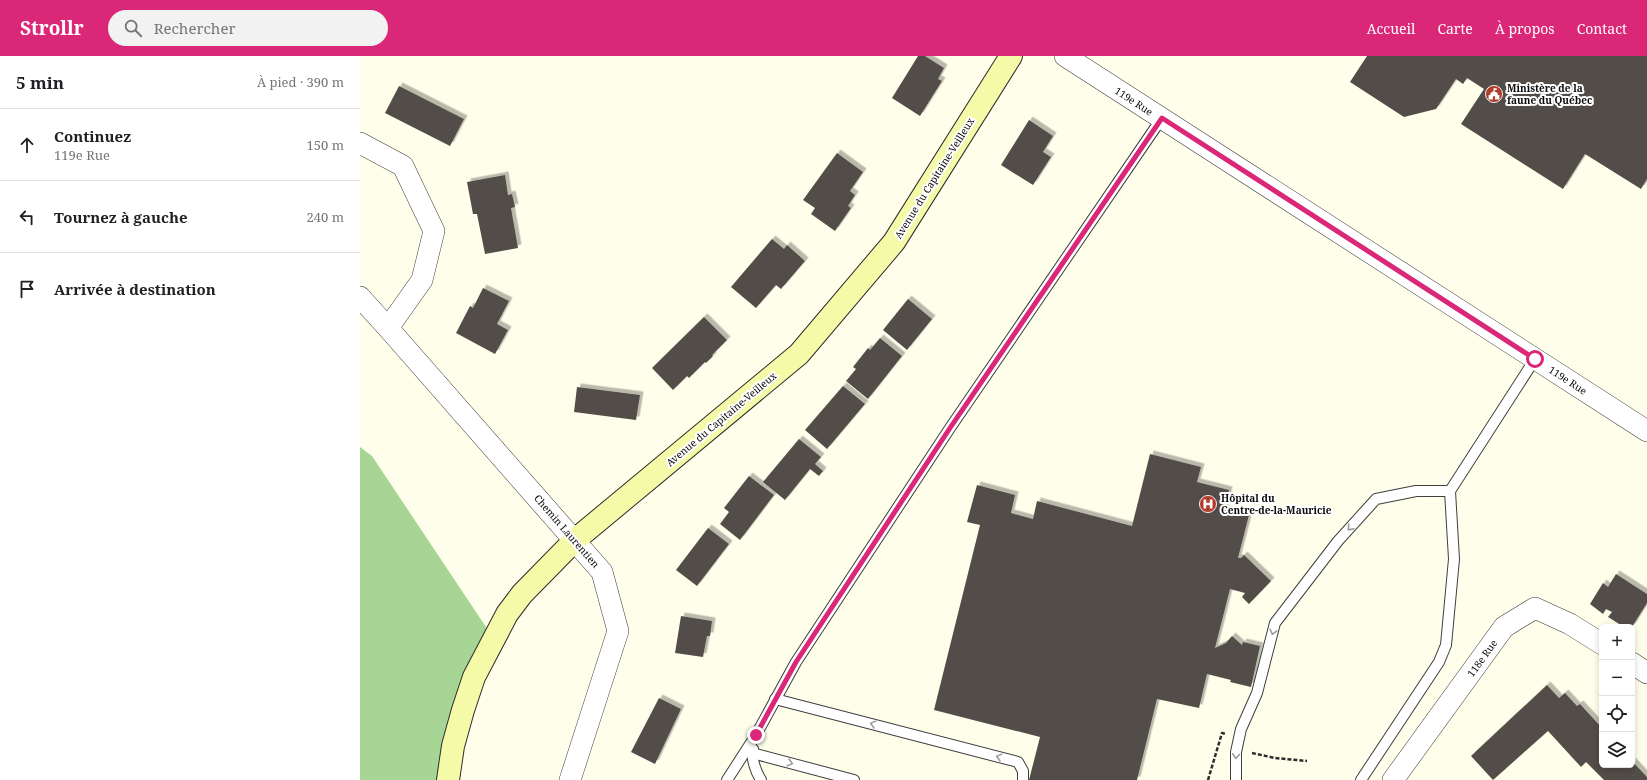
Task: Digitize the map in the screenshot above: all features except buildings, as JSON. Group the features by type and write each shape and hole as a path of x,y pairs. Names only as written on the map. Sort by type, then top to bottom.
{"street":[{"name":"Avenue du Capitaine-Veilleux","path":"448,780 453,746 474,677 507,614 522,594 575,540 799,354 894,242 1011,56"},
{"name":"119e Rue","path":"1065,56 1647,432"},
{"path":"360,143 403,166 434,231 422,280 388,328"},
{"name":"Chemin Laurentien","path":"360,298 602,572 618,631 570,780"},
{"name":"118e Rue","path":"1393,780 1504,627 1535,608 1570,624 1599,642"},
{"path":"1635,665 1647,673"}],"lane":[{"path":"727,780 756,735 796,662 950,428 1162,118"},
{"path":"1361,780 1439,662 1446,645 1454,559 1450,491 1535,359"},
{"path":"1236,780 1236,752 1241,730 1257,693 1275,623 1338,541 1376,499 1416,491 1450,491"},
{"path":"775,699 1018,762 1023,771 1023,780"},
{"path":"756,735 752,753 757,773 761,780"},
{"path":"752,753 854,780"}],"green space":[{"path":"360,447 372,456 494,639 448,780 360,780"}],"place":[{"name":"Ministère de la faune du Québec","path":"1494,94"},
{"name":"Hôpital du Centre-de-la-Mauricie","path":"1208,504"}],"route":[{"path":"756,735 796,662 950,428 1162,118 1535,359"}]}
